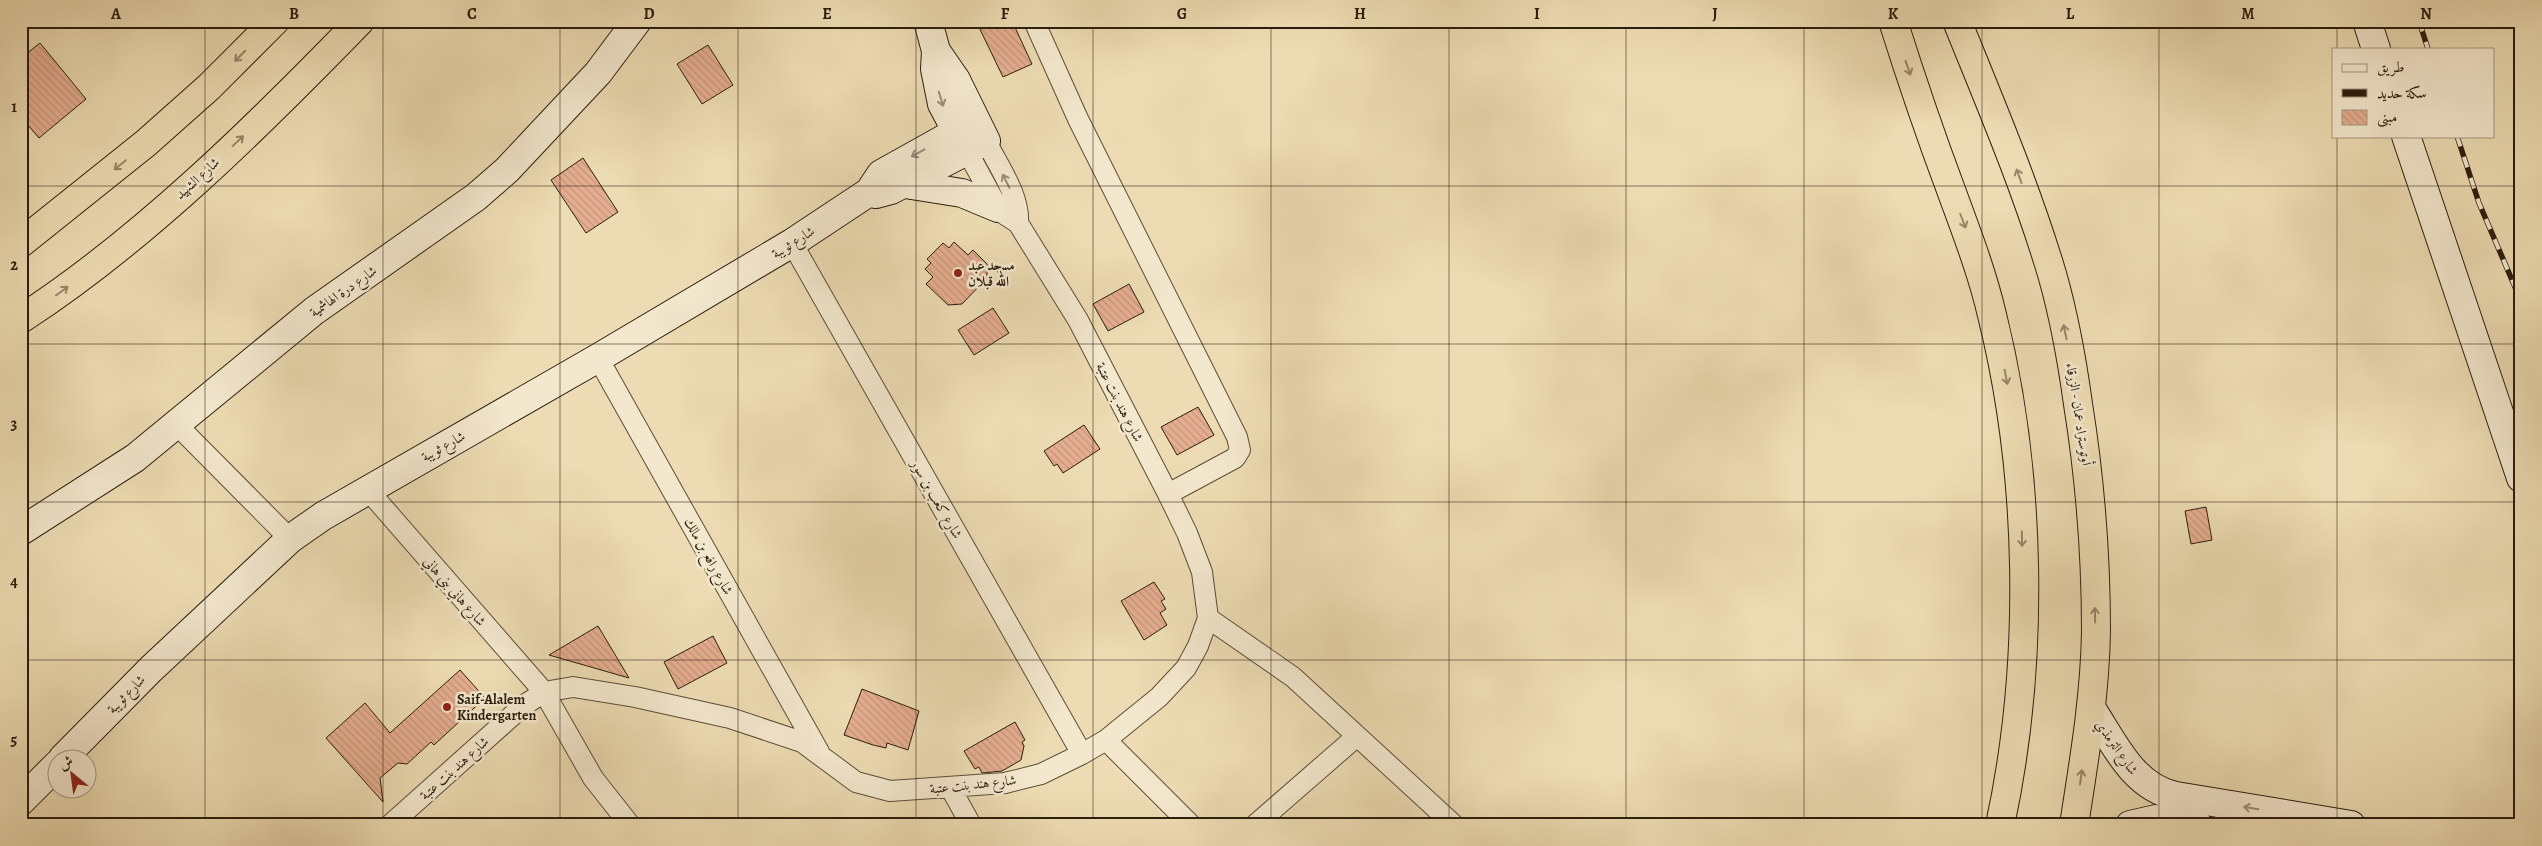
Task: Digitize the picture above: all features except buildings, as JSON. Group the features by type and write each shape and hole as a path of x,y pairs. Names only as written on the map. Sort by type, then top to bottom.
{"highway":[{"path":"21,243 146,143 209,86 275,21"},
{"name":"شارع الشهيد","path":"21,319 52,299 111,254 188,187 311,71 360,21"},
{"path":"1893,21 1980,272 2000,348 2011,404 2021,499 2022,636 2013,754 2000,825"},
{"name":"أوتوستراد عمان - الزرقاء","path":"1957,21 2035,220 2052,276 2066,334 2085,447 2091,512 2096,633 2090,708 2074,825"}],"street":[{"name":"شارع درة الهاشمية","path":"21,531 135,458 314,311 476,197 507,170 598,72 637,21"},
{"name":"شارع هند بنت عتبة","path":"390,825 523,706 544,692 558,688 587,689 730,718 802,742 856,782 872,788 890,790 1005,783 1041,774 1106,740 1159,697 1186,668 1198,646 1208,618 1202,572 1187,533 1078,320 1008,215 971,136 942,104 937,87 936,51 928,21"},
{"path":"1034,21 1078,120 1237,438 1240,450 1235,458 1168,494"},
{"path":"2367,21 2376,48"},
{"name":"شارع ثويبة","path":"869,192 884,193 905,184 971,136"},
{"name":"شارع ثويبة","path":"73,748 151,668 290,539 366,489 598,358 792,243 869,192 881,174 971,136"},
{"path":"2407,138 2521,478"},
{"path":"905,184 962,193 1008,215"},
{"name":"شارع كعب بن سور","path":"792,243 1082,754"},
{"name":"شارع رافع بن مالك","path":"598,358 820,754"},
{"path":"176,424 290,539"},
{"name":"شارع هاني بني هاني","path":"366,489 544,692 593,778 630,825"},
{"path":"1208,618 1293,677 1356,737 1454,825"},
{"name":"شارع الترمذي","path":"2090,708 2134,773 2157,790 2176,796 2351,825"},
{"path":"1255,825 1356,737"},
{"path":"1106,740 1191,825"},
{"path":"21,801 48,774"},
{"path":"950,787 970,825"},
{"path":"2130,825 2156,820 2198,825"}],"railway":[{"path":"2419,21 2428,48"},
{"path":"2458,138 2479,203 2521,301"}],"place":[{"name":"مسجد عبد الله قبلان","path":"958,273"},
{"name":"Saif-Alalem Kindergarten","path":"447,707"}]}
